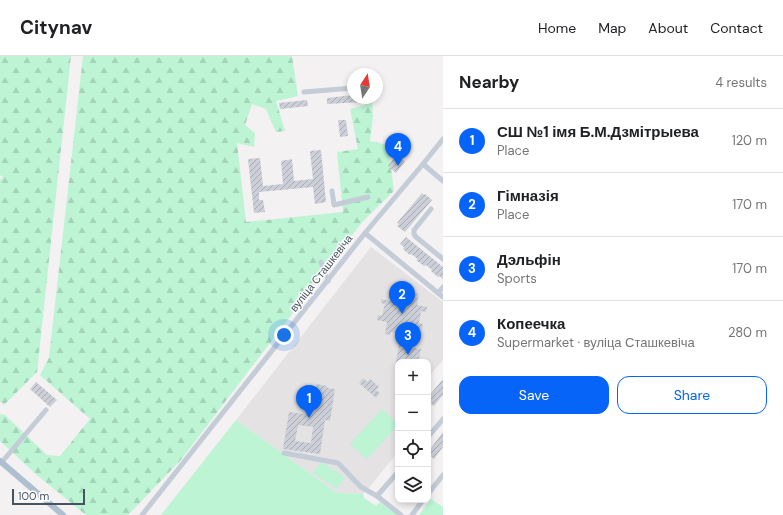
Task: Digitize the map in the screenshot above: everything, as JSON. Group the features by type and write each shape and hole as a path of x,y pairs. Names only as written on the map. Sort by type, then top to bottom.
{"main road":[{"path":"1,461 63,515"}],"street":[{"path":"304,92 347,88"},
{"name":"вуліца Сташкевіча","path":"142,515 365,233 443,139"},
{"path":"423,164 443,181"},
{"path":"332,191 334,205 368,197"},
{"path":"431,209 414,230 414,234 443,259"},
{"path":"365,233 443,297"},
{"path":"321,262 328,281"},
{"path":"438,293 443,287"},
{"path":"1,461 46,410"},
{"path":"431,433 443,419"},
{"path":"284,453 338,463 361,487 378,496 401,515"},
{"path":"431,490 443,475"},
{"path":"378,496 395,476"},
{"path":"412,515 421,503"}],"shaded area":[{"path":"371,247 443,302 443,360 431,374 431,359 395,359 395,456 363,494 337,493 236,420"}],"green space":[{"path":"0,56 71,56 37,372 4,405 0,401 0,180 3,177 0,175"},
{"path":"83,56 292,56 298,96 276,101 285,131 276,132 266,109 252,104 245,125 255,133 254,147 237,143 246,222 343,212 337,152 358,149 350,109 365,104 372,104 373,117 370,141 388,145 394,191 363,221 180,461 128,515 86,515 38,476 0,441 0,414 5,415 47,455 60,456 90,419 40,375 49,358"},
{"path":"382,409 395,421 395,428 367,459 350,444"},
{"path":"236,420 337,493 363,494 364,498 376,506 380,502 398,515 161,515"},
{"path":"321,462 345,477 337,489 313,473"},
{"path":"431,499 443,507 443,515 419,515 428,503 431,503"}],"building":[{"path":"347,96 347,103 327,104 327,98"},
{"path":"307,100 308,106 280,109 279,103"},
{"path":"338,120 346,120 348,136 340,137"},
{"path":"321,150 326,202 315,204 313,187 259,192 259,200 263,200 265,212 254,213 248,159 260,158 263,186 283,184 281,161 292,159 294,181 313,179 310,151"},
{"path":"396,155 405,161 396,173 388,166"},
{"path":"422,193 432,200 405,232 397,226 399,224 397,223"},
{"path":"406,237 443,267 443,279 439,276 438,277 426,265 424,266 416,260 418,259 403,249 404,247 400,244"},
{"path":"393,289 414,295 414,293 419,294 417,305 427,307 426,312 421,311 419,323 423,324 422,329 413,327 410,339 406,338 406,335 391,332 390,335 385,334 387,322 377,320 378,315 382,316 385,304 381,303 381,299 390,301"},
{"path":"399,345 421,349 419,359 397,359"},
{"path":"363,378 367,382 370,379 379,387 376,390 380,393 376,398 359,383"},
{"path":"443,379 443,395 434,406 431,404 431,393"},
{"path":"36,382 57,400 50,407 30,389"},
{"path":"316,384 335,389 330,421 325,420 320,454 283,449 289,412 311,415","holes":["298,425 313,427 311,443 295,441"]},
{"path":"443,432 443,447 434,459 431,456 431,448"}],"place":[{"name":"Копеечка","path":"398,166"},
{"name":"Гімназія","path":"402,314"},
{"name":"Дэльфін","path":"408,355"},
{"name":"СШ №1 імя Б.М.Дзмітрыева","path":"309,418"}]}
